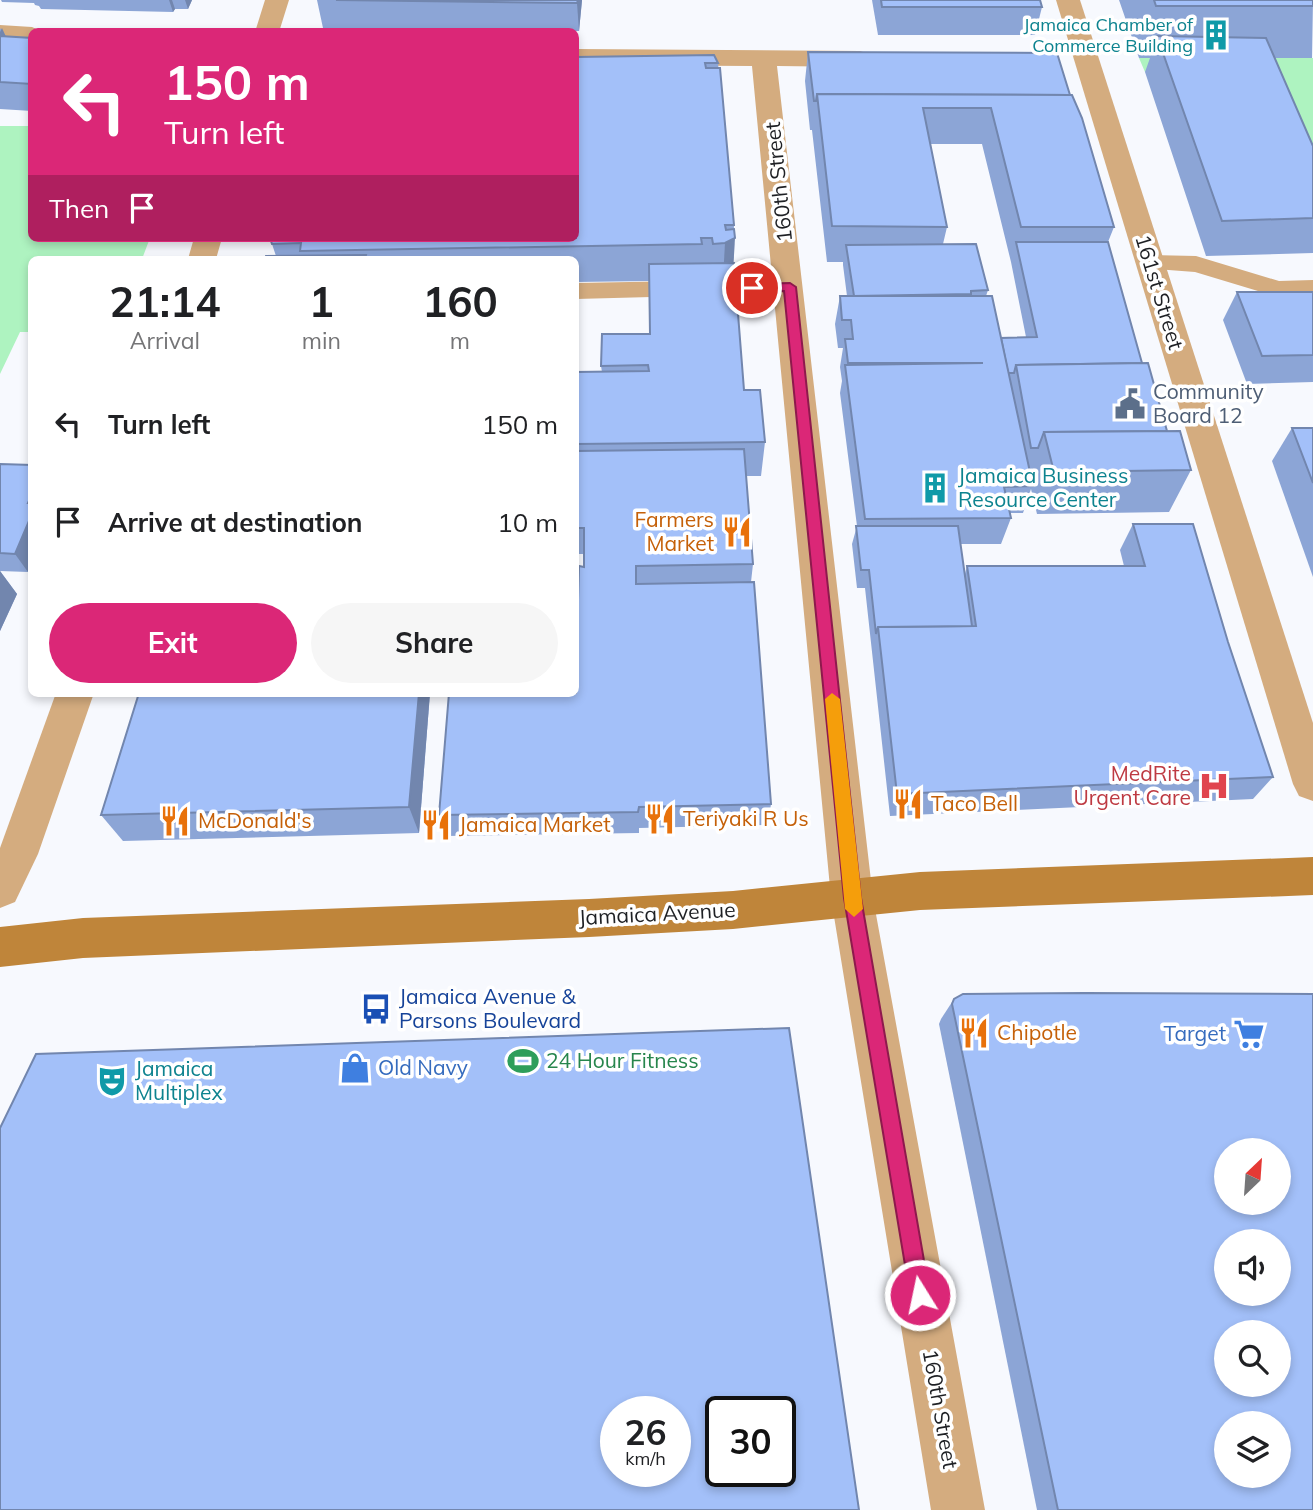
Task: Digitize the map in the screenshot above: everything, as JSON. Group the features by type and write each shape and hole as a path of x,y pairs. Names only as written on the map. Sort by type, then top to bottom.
{"main road":[{"name":"Jamaica Avenue","path":"0,947 97,937 733,910 919,891 1313,876"}],"street":[{"path":"268,28 277,0"},
{"name":"161st Street","path":"1068,0 1075,58 1150,263 1313,784"},
{"path":"0,32 28,34"},
{"path":"579,57 884,59"},
{"name":"160th Street","path":"763,60 768,81 790,287 852,898 958,1510"},
{"path":"0,889 18,854 74,697"}],"lane":[{"path":"1150,263 1196,264 1278,289 1313,288"},
{"path":"579,292 790,287"}],"green space":[{"path":"1139,58 1313,58 1313,152 1251,74 1145,72"},
{"path":"0,126 28,126 28,242 148,242 143,256 28,256 28,332 20,332 0,374"}],"building":[{"path":"336,0 578,0 577,3"},
{"path":"881,0 1040,0 1042,7 882,7"},
{"path":"1154,0 1313,0 1313,6 1156,6"},
{"path":"0,36 28,38 28,84 0,82"},
{"path":"1157,36 1266,38 1313,146 1313,218 1222,221"},
{"path":"808,52 1057,53 1070,95 817,94 814,101"},
{"path":"714,55 718,63 705,63 706,68 720,68 734,225 725,225 726,230 734,229 735,238 725,243 713,244 712,238 701,238 702,244 300,251 301,243 272,244 271,242 579,242 579,57"},
{"path":"817,94 1072,95 1082,118 1114,227 1021,227 991,108 923,108 947,227 832,226"},
{"path":"1016,242 1108,242 1142,363 1016,365 1014,373 1008,373 1001,338 1037,337"},
{"path":"976,244 988,290 971,291 971,294 854,296 846,245"},
{"path":"366,255 366,256 266,256"},
{"path":"734,263 744,390 760,390 765,442 579,444 579,372 649,371 648,365 601,366 602,334 650,334 649,264"},
{"path":"1237,292 1313,292 1313,355 1262,356"},
{"path":"840,296 992,296 1033,486 1004,487 1011,518 865,519 845,365 983,363 848,363 845,339 853,339 851,320 842,320"},
{"path":"1148,363 1167,431 1044,432 1038,448 1031,448 1016,365"},
{"path":"1292,428 1313,428 1313,483"},
{"path":"1180,431 1191,470 1054,472 1044,432"},
{"path":"744,449 753,564 636,566 636,584 754,582 771,804 639,807 638,812 439,815 449,697 579,697 579,566 584,567 584,528 579,528 579,451"},
{"path":"0,464 28,465 28,523 15,554 0,553"},
{"path":"1133,524 1193,524 1228,642 1273,777 897,794 878,627 976,626 967,566 1145,566"},
{"path":"856,526 958,526 972,626 878,627 876,634 869,570 861,570"},
{"path":"138,697 419,697 409,807 101,815"},
{"path":"963,994 1313,994 1313,1510 1058,1510 952,1004 954,999"},
{"path":"789,1028 859,1510 0,1510 0,1128 36,1054"}],"slow traffic":[{"path":"832,699 854,909"}],"place":[{"name":"Jamaica Chamber of Commerce Building","path":"1216,35"},
{"name":"Community Board 12","path":"1130,404"},
{"name":"Jamaica Business Resource Center","path":"935,488"},
{"name":"Farmers Market","path":"737,532"},
{"name":"MedRite Urgent Care","path":"1214,786"},
{"name":"Taco Bell","path":"908,804"},
{"name":"Teriyaki R Us","path":"660,819"},
{"name":"McDonald's","path":"175,821"},
{"name":"Jamaica Market","path":"436,825"},
{"name":"Jamaica Avenue & Parsons Boulevard","path":"376,1009"},
{"name":"Chipotle","path":"974,1033"},
{"name":"Target","path":"1249,1034"},
{"name":"24 Hour Fitness","path":"523,1061"},
{"name":"Old Navy","path":"355,1068"},
{"name":"Jamaica Multiplex","path":"112,1081"}],"route":[{"path":"752,288 790,287 852,898 920,1295"}]}
